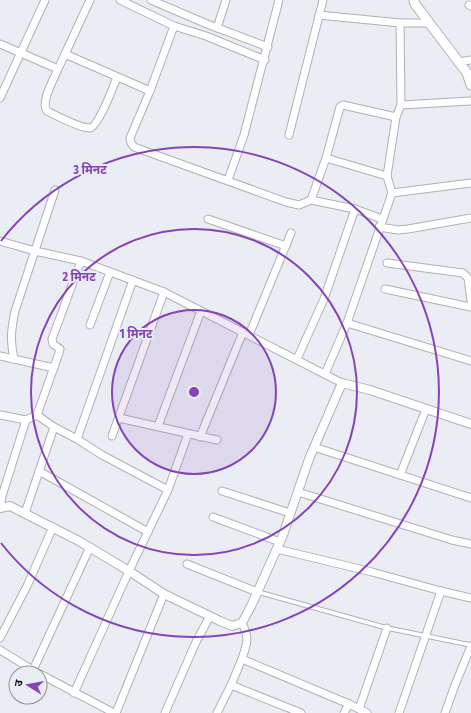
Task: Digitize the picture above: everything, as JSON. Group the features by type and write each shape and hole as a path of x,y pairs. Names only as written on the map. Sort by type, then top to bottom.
{"main road":[{"path":"414,0 467,73 471,85"}],"street":[{"path":"0,98 45,0"},
{"path":"90,0 58,69 44,102 44,108 47,111 75,124 90,128 94,127 117,77"},
{"path":"120,0 174,26 206,36 264,60"},
{"path":"151,0 217,28 268,47"},
{"path":"217,28 226,0"},
{"path":"228,180 244,135 279,0"},
{"path":"289,135 323,0"},
{"path":"319,15 400,23 430,23"},
{"path":"325,374 347,324 379,227 392,193 387,176 396,117 401,105 400,23"},
{"path":"174,26 150,91 130,138 131,143 134,146 298,205 311,200 355,209 382,219"},
{"path":"0,44 58,69"},
{"path":"65,54 150,91"},
{"path":"458,62 471,60"},
{"path":"401,105 471,101"},
{"path":"311,200 326,158 340,107 342,105 396,117"},
{"path":"326,158 387,176"},
{"path":"392,193 471,183"},
{"path":"14,359 10,340 15,311 55,190"},
{"path":"297,359 324,299 355,209"},
{"path":"379,227 398,230 471,218"},
{"path":"208,219 286,246"},
{"path":"200,436 291,233"},
{"path":"0,241 35,251 81,261 164,292 342,383 370,390 471,424"},
{"path":"0,415 26,420 36,415 60,350 52,344 52,339 81,261"},
{"path":"387,263 463,273 468,278 471,301"},
{"path":"90,325 110,272"},
{"path":"77,439 133,280"},
{"path":"385,289 471,307"},
{"path":"112,436 164,292"},
{"path":"158,426 201,311"},
{"path":"347,324 471,361"},
{"path":"0,356 54,368"},
{"path":"26,420 3,483 0,508 10,506 53,527 90,547 164,594 232,626 242,623 257,592 278,545 314,447 342,383"},
{"path":"400,475 426,408"},
{"path":"36,415 102,455 168,490"},
{"path":"119,418 217,440"},
{"path":"25,513 54,427"},
{"path":"74,693 129,571 168,490 188,434"},
{"path":"314,447 471,498"},
{"path":"39,471 148,532"},
{"path":"222,491 290,513"},
{"path":"298,492 452,540 471,544"},
{"path":"213,517 278,545 471,598"},
{"path":"0,638 27,586 53,527"},
{"path":"40,665 90,547"},
{"path":"186,564 257,592"},
{"path":"399,713 441,591"},
{"path":"48,679 115,713 164,594"},
{"path":"165,713 196,642 210,616"},
{"path":"217,713 242,659 248,639 242,623"},
{"path":"359,709 387,628"},
{"path":"445,713 471,646"},
{"path":"0,650 24,665"},
{"path":"242,659 367,713"},
{"path":"231,685 301,713"},
{"path":"344,713 349,704"}],"lane":[{"path":"257,592 387,628 471,646"}]}
